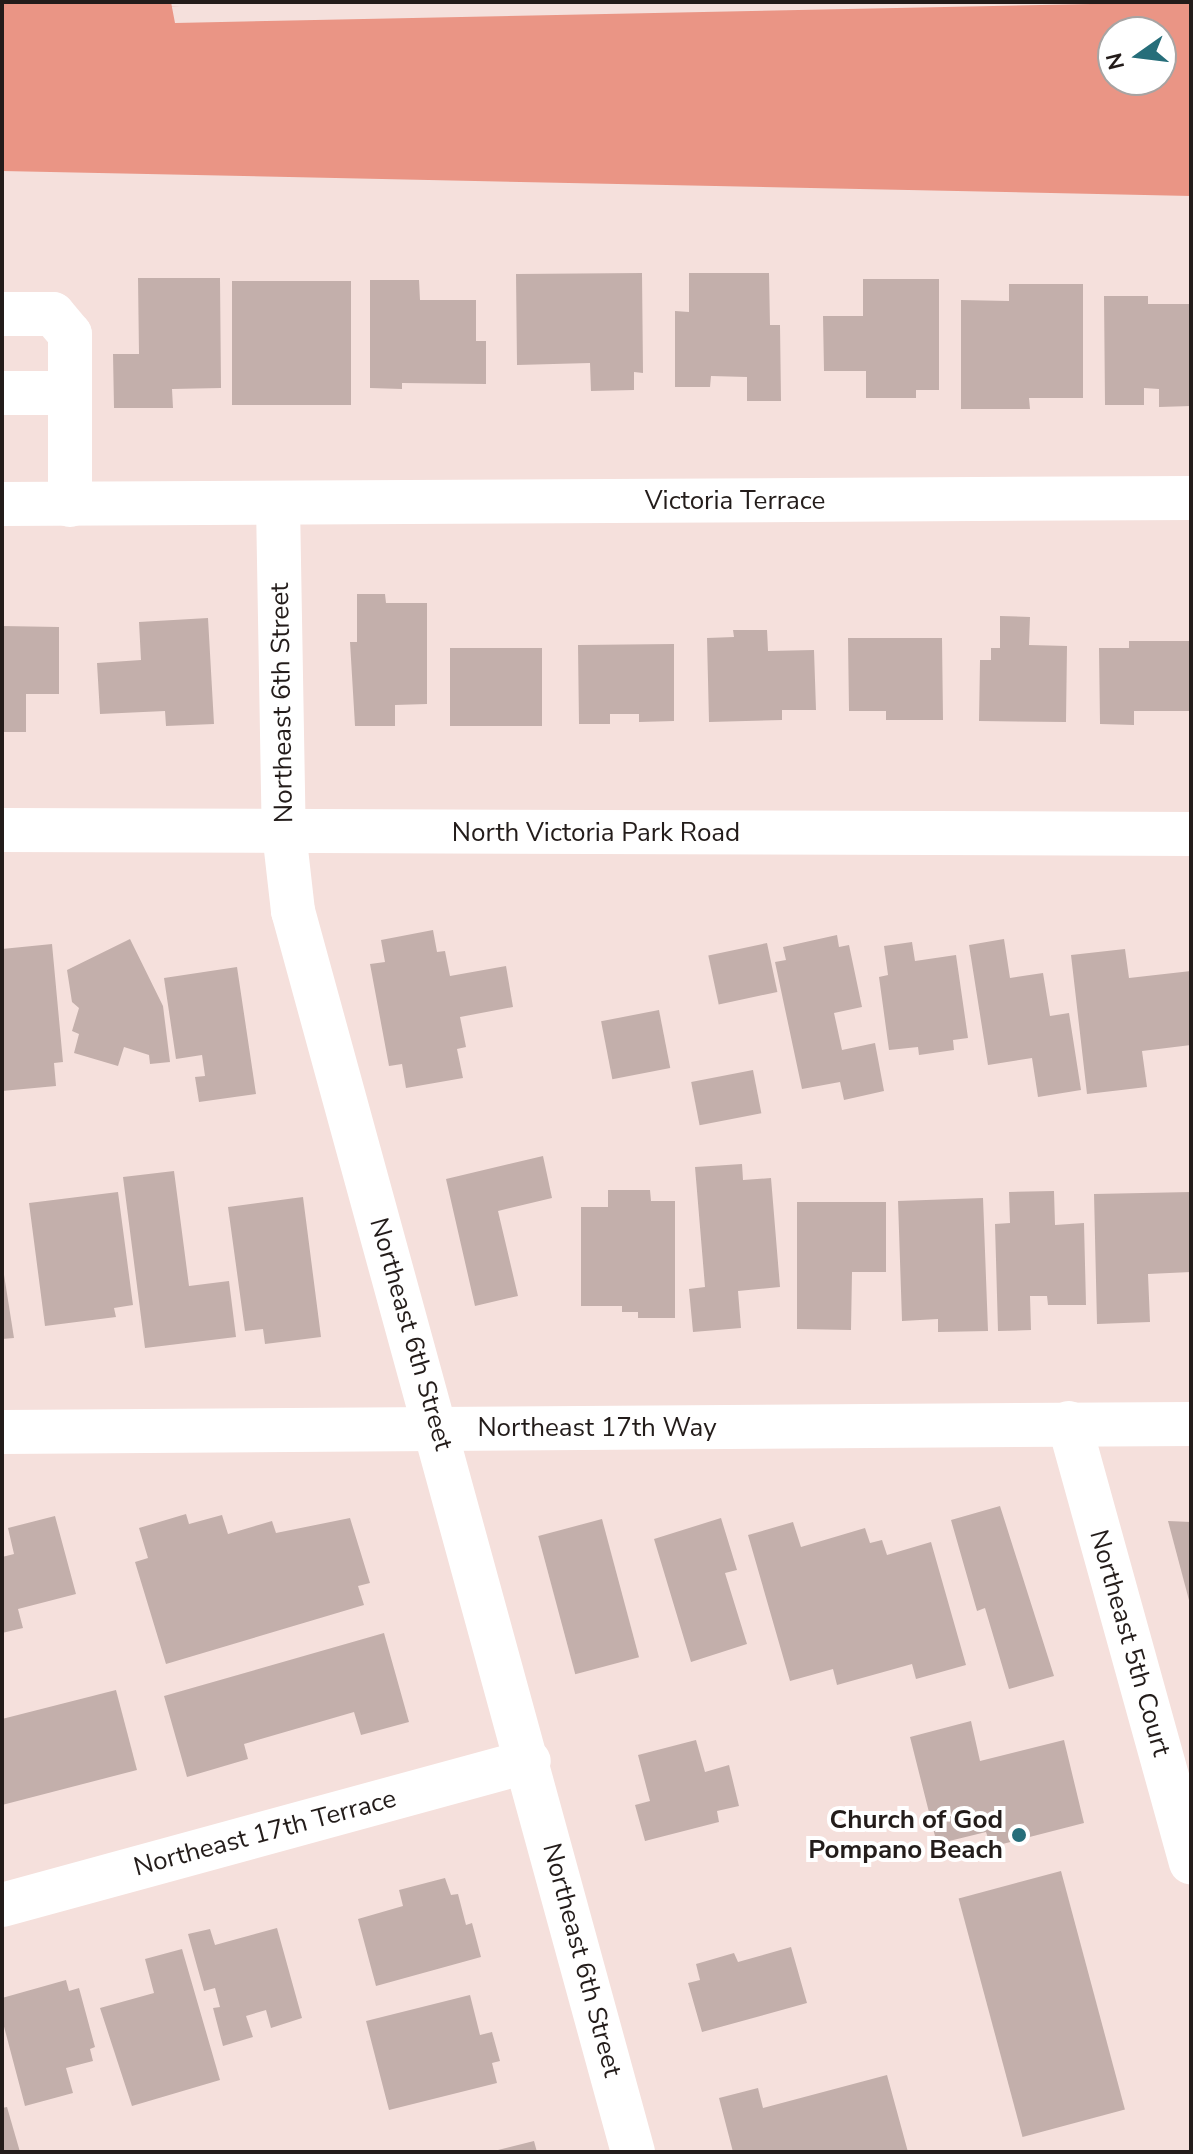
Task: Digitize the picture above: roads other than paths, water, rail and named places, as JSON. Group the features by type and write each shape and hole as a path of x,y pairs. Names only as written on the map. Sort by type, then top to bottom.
{"street":[{"path":"2,314 53,314 63,322 70,334 70,505"},
{"path":"2,393 69,393"},
{"name":"Victoria Terrace","path":"2,504 1191,498"},
{"name":"Northeast 6th Street","path":"278,504 284,832 293,911 529,1761 633,2152"},
{"name":"North Victoria Park Road","path":"2,830 1191,834"},
{"name":"Northeast 5th Court","path":"1069,1423 1191,1862"},
{"name":"Northeast 17th Way","path":"2,1432 1191,1424"},
{"name":"Northeast 17th Terrace","path":"2,1905 529,1761"}],"place":[{"name":"Church of God Pompano Beach","path":"1019,1835"}]}
